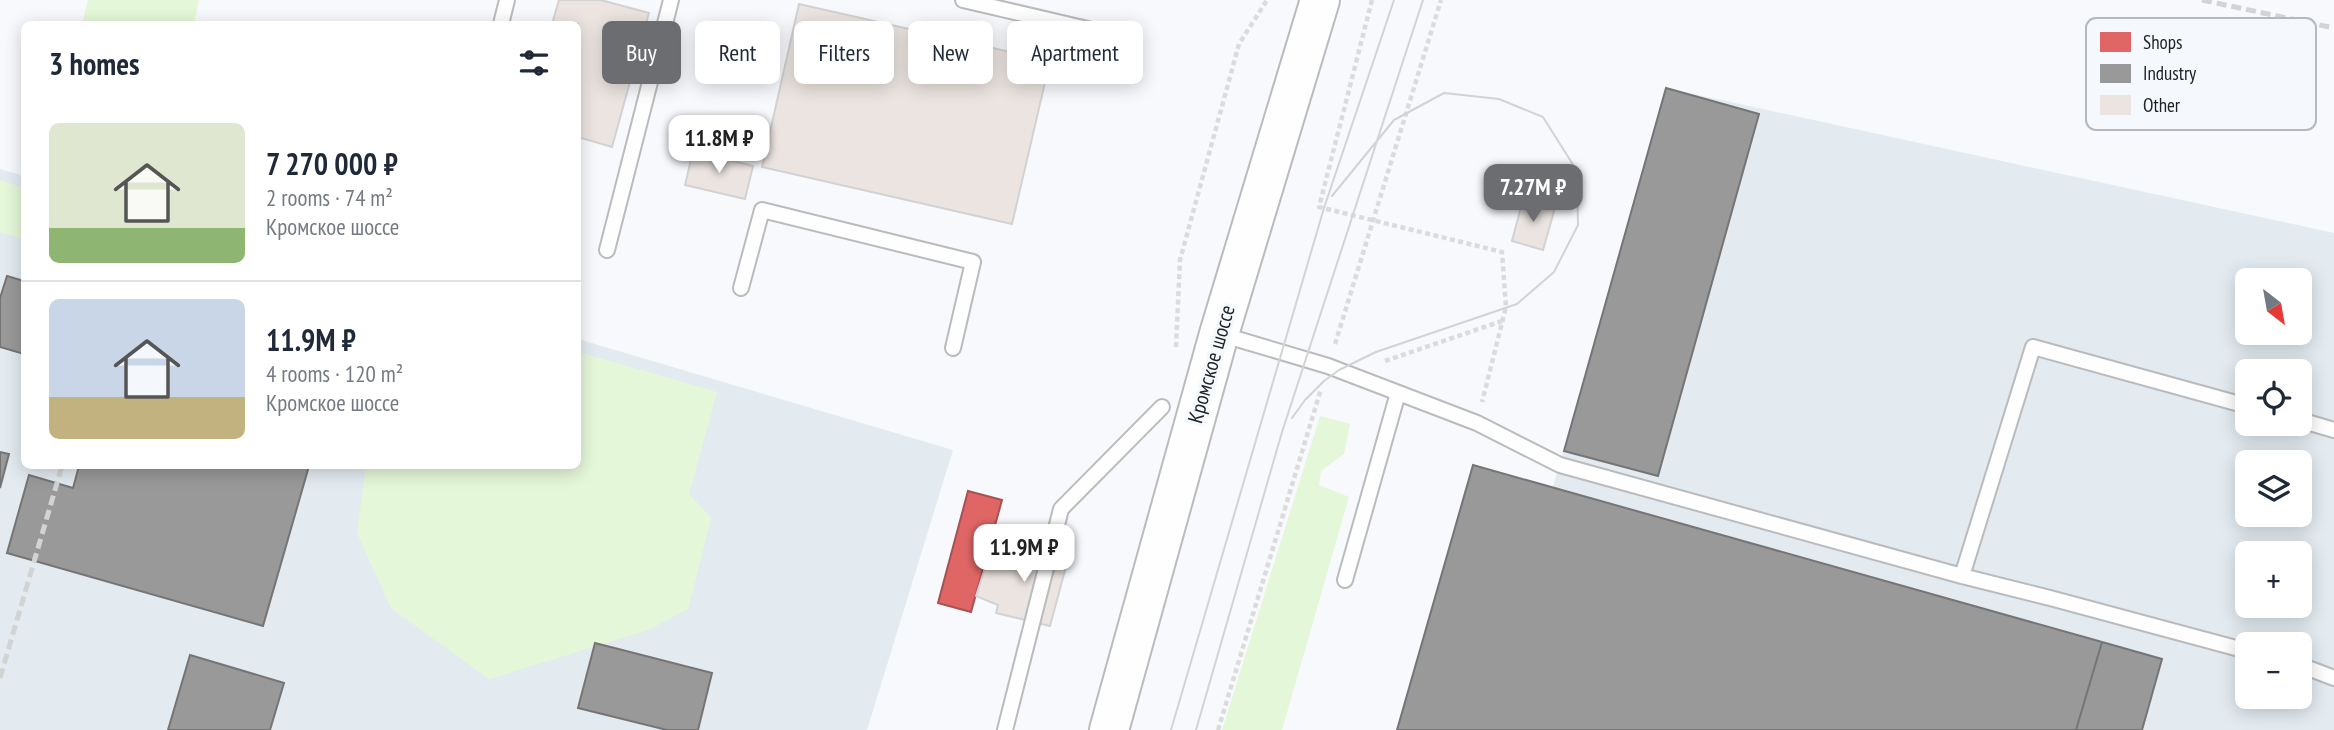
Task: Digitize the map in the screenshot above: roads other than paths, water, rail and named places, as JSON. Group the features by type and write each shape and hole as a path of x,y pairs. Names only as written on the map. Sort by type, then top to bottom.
{"main road":[{"name":"Кромское шоссе","path":"1109,730 1219,334 1321,0"}],"lane":[{"path":"502,21 507,0"},
{"path":"607,250 671,0"},
{"path":"963,0 1053,21"},
{"path":"741,288 762,209 973,262 953,348"},
{"path":"1219,334 1328,366 1477,423 1560,465 1962,576 2235,648"},
{"path":"1962,576 2034,347 2235,403"},
{"path":"1345,580 1398,393"},
{"path":"1005,730 1060,509 1162,407"},
{"path":"2312,424 2334,430"},
{"path":"2312,670 2334,678"}],"tram line":[{"path":"1171,730 1324,208 1394,0"},
{"path":"1196,730 1282,432 1423,0"},
{"path":"1292,418 1305,400 1339,370 1376,352 1517,304 1554,272 1578,225 1577,171 1543,117 1499,99 1444,93 1394,120 1332,196"}],"railway":[{"path":"2202,0 2287,18"},
{"path":"2316,24 2334,28"},
{"path":"0,678 61,469"}]}
